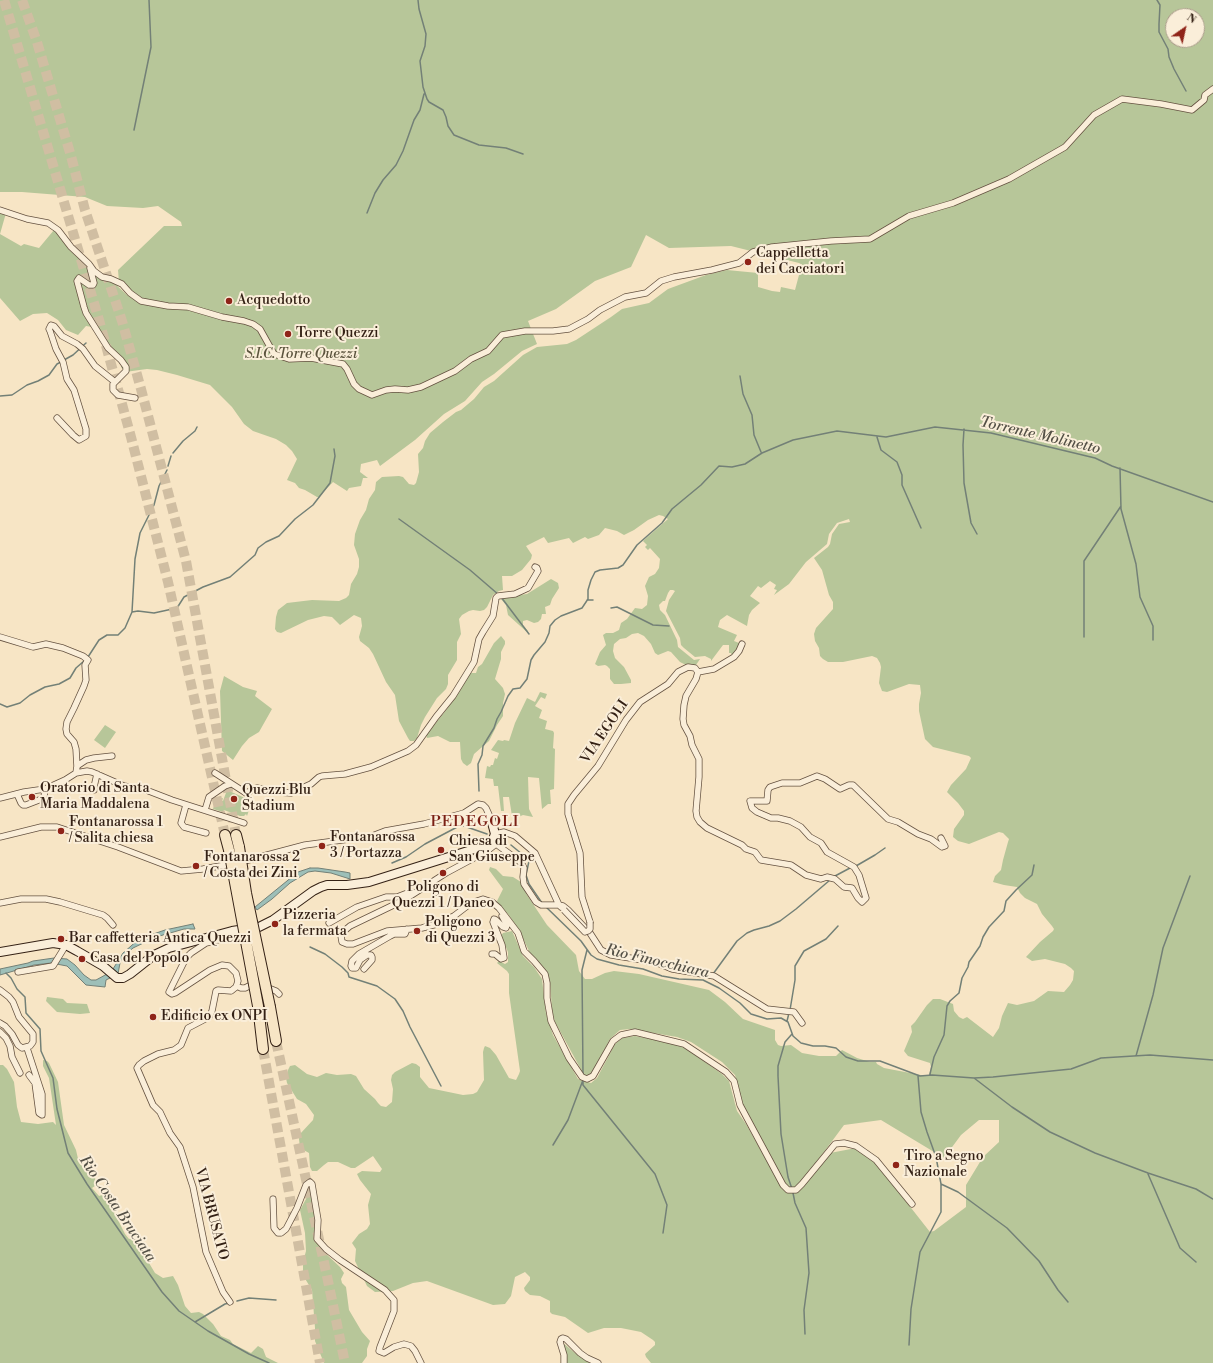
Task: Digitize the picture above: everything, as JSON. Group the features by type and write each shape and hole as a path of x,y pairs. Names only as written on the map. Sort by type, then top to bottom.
{"highway":[{"path":"225,835 234,848 246,893 276,1041"},
{"path":"236,835 234,848 263,1049"}],"street":[{"path":"0,210 27,219 48,223 58,230 71,247 89,264 94,272 102,277 122,284 130,293 141,301 168,306 188,307 253,324 260,328 274,354 289,359 311,358 343,364 354,384 372,395 386,390 408,390 421,387 455,371 471,359 488,351 502,335 553,331 569,328 588,319 600,310 625,297 646,293 661,281 739,263 753,252 772,247 870,239 909,216 953,203 1014,176 1065,148 1094,115 1122,99 1192,110 1204,100 1205,95 1213,89"},
{"path":"89,264 94,283 93,285 89,285 79,278 77,280 86,313 108,348 126,367 126,371 114,382 113,388 118,395 135,398"},
{"path":"56,418 79,440 86,436 86,429 74,390 67,379 63,362 56,349 49,329 51,325 54,326 62,336 83,349 96,366 114,382"},
{"path":"215,773 246,793 257,788 275,792 291,793 311,784 319,777 346,774 371,767 408,751 416,745 453,696 474,662 479,639 493,616 496,598 498,596 515,594 528,588 538,571 535,567"},
{"path":"0,637 33,647 46,644 63,648 87,659 85,665 86,680 74,708 66,722 67,734 74,742 76,749 76,770"},
{"path":"742,644 734,658 714,669 698,672 696,679 686,696 684,704 684,725 699,759 696,811 698,820 707,828 742,845 746,849 755,852 761,860 791,865 806,875 821,879 827,877 835,879 844,887 852,888 862,902 864,902 866,898 859,875 854,867 827,852 820,843 810,837 801,827 790,821 771,818 757,812 752,808 750,800 767,801 768,790 770,787 782,784 800,783 817,776 825,779 840,789 853,785 888,819 898,822 918,834 931,839 942,847 945,846 941,838"},
{"name":"VIA EGOLI","path":"557,905 564,910 585,932 590,929 590,922 582,897 580,853 568,814 570,799 598,766 626,720 640,702 668,684 678,672 688,667 695,668 698,672"},
{"path":"0,798 45,789 65,780 82,763 89,759 112,756"},
{"path":"76,770 97,774 124,786 146,790 186,805 244,823"},
{"path":"94,790 97,774"},
{"path":"205,810 210,797 225,786 231,784"},
{"path":"17,794 23,805 44,797 45,789"},
{"path":"0,837 41,827 57,827 118,847 181,871 237,863 297,847 372,836 386,831 424,824 464,813 477,804 483,804 491,819 494,840 487,851 446,873 414,894 385,910 350,926 343,932 341,936 342,942 353,944 387,931 422,928 437,924 454,916 471,903 483,899 488,900 500,908 518,933 524,951 545,974 551,1020 569,1058 582,1077 587,1080 593,1076 613,1041 621,1035 635,1032 684,1044 726,1072 734,1081 740,1105 783,1184 788,1190 796,1190 835,1144 844,1142 856,1146 876,1160 912,1204"},
{"path":"186,805 181,823 184,827 206,833"},
{"path":"0,952 53,943 66,945 104,967 117,978 123,978 154,955 169,948 226,933 259,927 273,920 313,891 321,887 327,885 347,885 369,882 439,861 483,846 504,832 515,836 534,853 557,905"},
{"path":"494,840 521,862 524,868 524,884 533,899 541,905 563,906 588,931 601,950 611,955 655,962 672,969 714,976 767,1009 794,1012 802,1023"},
{"path":"329,923 357,907 378,899 397,897 410,892 414,894"},
{"path":"0,903 21,899 46,899 103,915 113,924"},
{"path":"492,954 495,954 501,959 504,958 502,945 493,922 494,919 504,927 507,927 498,911 500,908"},
{"path":"364,969 372,960 370,955 367,955 360,960 356,968 352,968 352,961 359,954 390,936 405,934 407,929"},
{"path":"226,933 225,938 206,943 191,953 183,964 170,992 172,994 174,993 210,970 222,965 229,966 236,973 238,977 237,986 245,988 251,985 261,985 271,988 279,994"},
{"path":"18,972 54,966 66,945"},
{"name":"VIA BRUSATO","path":"230,1302 223,1292 206,1252 194,1186 180,1147 170,1133 160,1112 153,1105 137,1070 139,1065 152,1056 176,1048 182,1043 188,1028 208,1017 212,1010 216,991 233,990 237,986"},
{"path":"0,990 13,1002 19,1017 33,1034 33,1042 30,1046 22,1048 18,1045 6,1026 0,1023"},
{"path":"0,1032 6,1038 10,1046 12,1057 20,1073"},
{"path":"26,1048 42,1094 42,1115 39,1113 35,1083 28,1075"},
{"path":"273,1199 274,1228 278,1233 281,1233 286,1229 306,1185 310,1182 312,1184 318,1220 317,1239 326,1249 340,1260 385,1290 394,1300 394,1311 380,1347 380,1351 384,1353 394,1347 404,1344 411,1346 421,1363"},
{"path":"564,1363 564,1355 560,1342 563,1338 566,1339 580,1353 598,1363"}],"green space":[{"name":"S.I.C. Torre Quezzi","path":"0,0 1213,0 1213,1363 651,1363 645,1354 655,1345 653,1340 641,1332 621,1328 604,1328 588,1333 565,1317 552,1314 550,1312 550,1301 540,1296 530,1295 525,1291 524,1288 530,1280 530,1277 525,1272 515,1277 511,1296 505,1304 493,1305 427,1281 413,1283 393,1291 375,1292 367,1286 355,1261 356,1249 352,1243 359,1234 367,1229 370,1224 368,1205 371,1194 357,1174 362,1171 380,1172 382,1169 373,1156 355,1168 351,1168 338,1162 328,1162 317,1171 312,1171 310,1167 309,1153 300,1148 299,1139 300,1134 313,1120 314,1115 306,1104 297,1099 287,1083 286,1078 288,1070 290,1066 295,1065 307,1074 317,1077 326,1073 337,1075 351,1074 356,1076 364,1089 381,1106 386,1107 392,1102 392,1075 412,1063 420,1067 420,1077 429,1088 463,1095 477,1092 484,1080 483,1052 485,1046 490,1048 496,1055 509,1078 516,1080 520,1071 509,993 509,974 497,963 499,961 505,964 508,962 508,952 501,936 503,933 512,931 523,956 534,967 542,979 546,1013 553,1035 578,1079 591,1083 597,1078 615,1044 622,1038 635,1036 677,1044 722,1074 729,1081 737,1111 781,1186 796,1192 830,1153 856,1148 875,1162 930,1232 934,1231 966,1207 966,1185 983,1157 999,1142 999,1120 979,1120 961,1135 944,1158 881,1120 844,1125 801,1183 793,1188 787,1186 743,1106 735,1075 722,1062 691,1042 677,1037 630,1029 620,1030 610,1039 592,1074 589,1076 584,1075 555,1022 552,1011 550,981 546,971 530,953 519,930 508,914 499,905 497,901 503,889 489,870 490,867 496,869 503,876 513,877 521,882 527,895 547,925 576,955 579,971 585,979 592,979 614,971 639,974 709,990 725,1002 743,1019 775,1030 775,1040 778,1045 791,1045 802,1053 819,1056 836,1056 842,1050 857,1058 870,1062 876,1062 884,1068 926,1076 929,1075 931,1067 930,1063 908,1056 904,1051 912,1032 911,1026 933,999 940,999 953,1004 954,1011 959,1017 963,1019 967,1017 993,1037 999,1028 1002,1016 1008,1003 1017,1005 1034,1001 1048,991 1064,992 1073,980 1074,971 1065,964 1045,959 1032,961 1026,957 1054,929 1042,914 1037,904 1025,898 1017,887 993,882 995,876 1001,870 1009,839 1003,833 999,832 969,844 958,841 953,837 954,829 964,815 964,811 947,792 951,785 966,769 971,758 969,756 933,747 925,739 919,711 921,693 920,685 909,684 887,692 882,691 879,683 881,667 877,658 872,656 843,662 828,662 820,656 814,634 816,628 833,609 833,602 829,595 822,570 814,558 828,547 832,534 839,524 850,522 849,519 837,523 829,534 827,544 806,562 789,584 774,595 777,590 774,589 776,585 770,581 761,588 758,586 750,596 760,603 749,615 747,626 727,615 720,620 718,627 737,635 734,641 739,643 738,649 732,657 731,653 729,653 729,645 723,645 711,661 711,659 705,656 695,657 681,645 680,638 666,611 669,600 675,591 670,590 665,601 659,605 660,610 665,615 677,640 678,647 694,660 700,659 696,665 686,665 680,662 671,652 668,651 658,655 655,653 651,644 644,636 638,633 632,634 626,638 620,639 614,644 613,651 615,658 624,667 631,680 631,683 621,684 614,684 610,679 610,669 607,666 598,666 595,664 600,652 606,645 603,635 619,630 621,623 627,619 635,608 642,609 647,605 648,596 645,586 649,577 655,574 659,568 660,559 650,548 648,550 645,547 647,545 643,541 668,519 659,515 624,535 617,531 605,528 599,535 588,539 585,537 573,543 569,538 548,543 544,537 526,546 532,555 531,559 522,570 512,576 502,576 503,590 493,595 484,610 469,611 462,615 459,619 461,634 457,642 457,660 448,675 448,684 446,689 437,698 425,717 417,738 414,741 410,741 399,721 395,695 386,682 373,654 369,648 360,641 359,637 362,626 361,618 354,615 340,625 332,617 324,616 308,620 281,633 277,632 275,629 278,610 287,603 312,600 339,601 349,595 351,584 359,567 359,559 354,545 355,534 360,520 366,510 369,499 375,490 376,482 382,477 399,476 403,477 409,484 414,485 419,472 418,454 423,448 430,433 456,412 461,410 474,399 484,387 494,381 523,355 537,347 567,344 576,340 622,309 649,303 668,289 706,275 727,270 758,273 758,287 780,292 781,287 795,290 799,275 806,267 799,263 731,246 669,248 646,235 631,267 595,281 556,309 528,321 537,344 522,351 482,382 465,401 444,414 415,440 380,466 377,460 361,464 360,472 368,478 363,478 361,486 349,488 347,491 333,482 319,497 317,497 299,488 295,483 287,480 297,459 292,451 276,439 253,431 244,424 232,407 210,385 157,370 147,369 125,372 121,367 121,363 92,327 86,326 78,335 66,330 58,320 47,313 33,314 20,321 0,298 0,234 21,246 24,244 39,248 54,230 96,276 102,279 111,280 127,295 144,305 144,303 119,282 118,270 164,226 182,226 181,222 158,206 143,208 107,206 85,197 22,192 0,192"},
{"path":"0,212 6,213 0,234"},
{"path":"551,579 558,583 559,588 550,605 545,607 546,614 542,614 541,619 538,622 534,623 527,620 523,621 523,625 528,633 508,615 506,605 501,599 504,597 527,594"},
{"path":"501,636 505,641 505,644 501,652 501,659 495,679 503,688 505,694 503,716 489,741 474,754 471,763 467,766 461,759 460,742 450,742 438,736 427,738 426,735 447,709 470,673 476,673 478,667 482,664 494,643"},
{"path":"224,676 243,687 257,691 255,696 272,709 259,732 249,738 233,760 222,751 220,691"},
{"path":"540,692 547,694 545,699 541,697 535,706 542,710 539,718 547,721 545,729 553,731 554,733 554,789 550,790 551,804 548,804 542,809 539,778 528,777 529,809 533,817 523,815 516,818 515,815 512,816 509,797 503,797 504,811 501,811 498,786 494,786 493,779 485,778 487,766 490,767 493,765 495,758 497,759 499,753 491,750 498,740 509,741 515,723 527,698 535,702"},
{"path":"105,725 116,732 105,748 94,740"},
{"path":"227,790 245,798 242,808 249,810 247,816 246,814 244,816 240,816 224,810 223,812 213,809 215,803 219,799 223,798 223,801"},
{"path":"47,997 63,999 67,1003 87,1004 90,1013 80,1014 57,1012 46,1001"},
{"path":"43,1060 49,1063 58,1082 64,1125 76,1150 79,1163 85,1168 90,1169 98,1184 92,1188 99,1196 105,1194 125,1234 129,1239 134,1238 155,1273 163,1278 173,1276 178,1285 185,1306 191,1313 199,1312 203,1314 213,1324 221,1336 251,1353 258,1346 263,1349 266,1357 278,1363 0,1363 0,1065 3,1065 7,1069 14,1082 17,1107 21,1122 38,1124 53,1122 56,1125 49,1078 43,1066"},
{"path":"309,1188 316,1224 315,1238 324,1252 340,1267 344,1273 341,1279 342,1283 346,1287 349,1310 362,1332 370,1341 367,1349 367,1356 362,1363 324,1363 315,1341 312,1290 303,1273 303,1262 306,1251 305,1233 300,1210 306,1199"},
{"path":"562,1342 575,1353 598,1363 564,1363"}],"water":[{"path":"310,868 350,873 350,879 331,873 315,871 308,872 290,883 257,910 255,907 298,872"},
{"path":"193,924 195,929 184,929 156,937 133,948 123,957 118,974 106,980 105,987 86,985 67,966 51,963 34,965 0,975 0,969 33,961 54,958 67,959 84,975 91,980 96,980 113,969 123,953 139,939 165,930"}],"waterway":[{"path":"134,130 151,47 149,0"},
{"path":"418,0 426,34 425,46 420,61 423,87 429,102 443,110 448,126 454,135 479,145 506,148 523,154"},
{"path":"1157,0 1160,5 1159,32 1168,49 1169,57 1174,69 1186,91"},
{"path":"367,213 375,193 383,180 396,165 403,151 414,120 420,110 424,94"},
{"path":"64,360 73,355 86,343"},
{"path":"0,396 12,395 27,385 49,375 57,364 61,362"},
{"path":"740,376 743,394 752,415 754,435 761,452"},
{"path":"173,453 183,441 195,431 197,427"},
{"name":"Torrente Molinetto","path":"479,791 478,764 482,755 483,746 494,728 508,696 513,689 520,688 527,679 531,660 545,642 550,626 561,616 582,608 588,599 588,590 595,572 618,568 623,565 637,545 662,523 672,509 701,485 719,466 732,467 745,464 762,453 793,440 837,431 886,437 935,427 991,433 1095,458 1112,466 1213,502"},
{"path":"964,429 964,483 971,523 977,534"},
{"path":"877,437 881,450 897,462 902,475 902,485 921,528"},
{"path":"88,657 99,640 107,635 118,635 125,628 132,612 138,611 154,613 177,608 184,597 203,587 230,577 255,555 258,548 266,542 279,536 295,519 313,505 330,483 335,456 334,449"},
{"path":"168,466 171,456"},
{"path":"1120,468 1121,509 1136,564 1140,597 1153,626 1153,640"},
{"path":"132,612 135,559 140,533 154,505 159,486 167,470"},
{"path":"1084,637 1084,561 1121,506"},
{"path":"399,519 470,570 499,595"},
{"path":"501,597 529,634"},
{"name":"Torrente Molinetto","path":"587,600 593,600"},
{"path":"611,608 617,607 653,625 669,626"},
{"path":"0,704 7,707 20,703 30,695 45,687 59,684 70,678 76,668 84,661"},
{"path":"392,863 406,857 425,844 461,825 473,814"},
{"name":"Rio Finocchiara","path":"461,825 487,834"},
{"name":"Rio Finocchiara","path":"511,845 528,859 529,861 526,875 529,884 542,903"},
{"path":"856,866 885,848"},
{"path":"930,1074 934,1057 944,1035 947,1006 959,993 962,978 969,962 980,946 989,927 1004,911 1006,901 1032,875 1034,865"},
{"path":"835,876 850,868"},
{"path":"1136,1056 1153,995 1163,948 1190,876"},
{"path":"713,974 737,941 747,933 780,921 830,880"},
{"name":"Rio Finocchiara","path":"545,906 581,941 591,955 597,959 643,969 662,976 679,979 703,980 719,988 740,1003 751,1014 767,1019 781,1018 788,1022 793,1036 801,1043 813,1046 836,1048 846,1057 858,1061 880,1061 920,1076 932,1075 974,1078 993,1077 1071,1069 1101,1058 1150,1055 1213,1060"},
{"path":"790,1010 795,980 795,966 804,951 826,939 838,926"},
{"path":"310,947 325,954 342,967 348,973 349,977 377,986 395,999 403,1011 441,1086"},
{"path":"583,1075 582,970 587,950"},
{"name":"Rio Costa Bruciata","path":"6,973 11,978 17,989 25,997 26,1013 40,1029 41,1051 53,1078 57,1109 68,1153 87,1184 162,1292 179,1311 208,1331 249,1354 269,1363"},
{"path":"787,1021 789,1013"},
{"path":"792,1034 785,1042 778,1066 778,1076 781,1134 788,1177 792,1189"},
{"path":"909,1345 911,1309 920,1252 941,1212 941,1184 936,1157 921,1112 918,1076"},
{"path":"974,1078 1012,1107 1050,1132 1095,1153 1196,1189 1213,1199"},
{"path":"583,1079 583,1085 655,1174 667,1205 663,1233"},
{"path":"553,1145 568,1120 583,1080"},
{"path":"1148,1174 1180,1248 1196,1262"},
{"path":"941,1184 958,1192 1007,1228 1039,1261 1058,1290 1068,1302"},
{"path":"793,1193 795,1203 806,1228 809,1273 804,1310 805,1334"},
{"path":"237,1301 249,1298 276,1300"},
{"path":"195,1322 229,1303"}],"tunnel":[{"path":"4,0 99,320 131,437 168,582 225,835"},
{"path":"22,0 37,42 71,156 85,210 122,321 186,561 236,835"},
{"path":"276,1041 345,1363"},
{"path":"263,1049 320,1363"}],"place":[{"name":"Cappelletta dei Cacciatori","path":"748,262"},
{"name":"Acquedotto","path":"229,301"},
{"name":"Torre Quezzi","path":"288,334"},
{"name":"Oratorio di Santa Maria Maddalena","path":"32,797"},
{"name":"Quezzi Blu Stadium","path":"234,799"},
{"name":"Fontanarossa 1 / Salita chiesa","path":"61,831"},
{"name":"Fontanarossa 3 / Portazza","path":"322,846"},
{"name":"Chiesa di San Giuseppe","path":"441,850"},
{"name":"Fontanarossa 2 / Costa dei Zini","path":"196,866"},
{"name":"Poligono di Quezzi 1 / Daneo","path":"443,873"},
{"name":"Pizzeria la fermata","path":"275,924"},
{"name":"Poligono di Quezzi 3","path":"417,931"},
{"name":"Bar caffetteria Antica Quezzi","path":"61,939"},
{"name":"Casa del Popolo","path":"82,959"},
{"name":"Edificio ex ONPI","path":"153,1017"},
{"name":"Tiro a Segno Nazionale","path":"896,1165"}],"district":[{"name":"PEDEGOLI","path":"475,822"}]}
